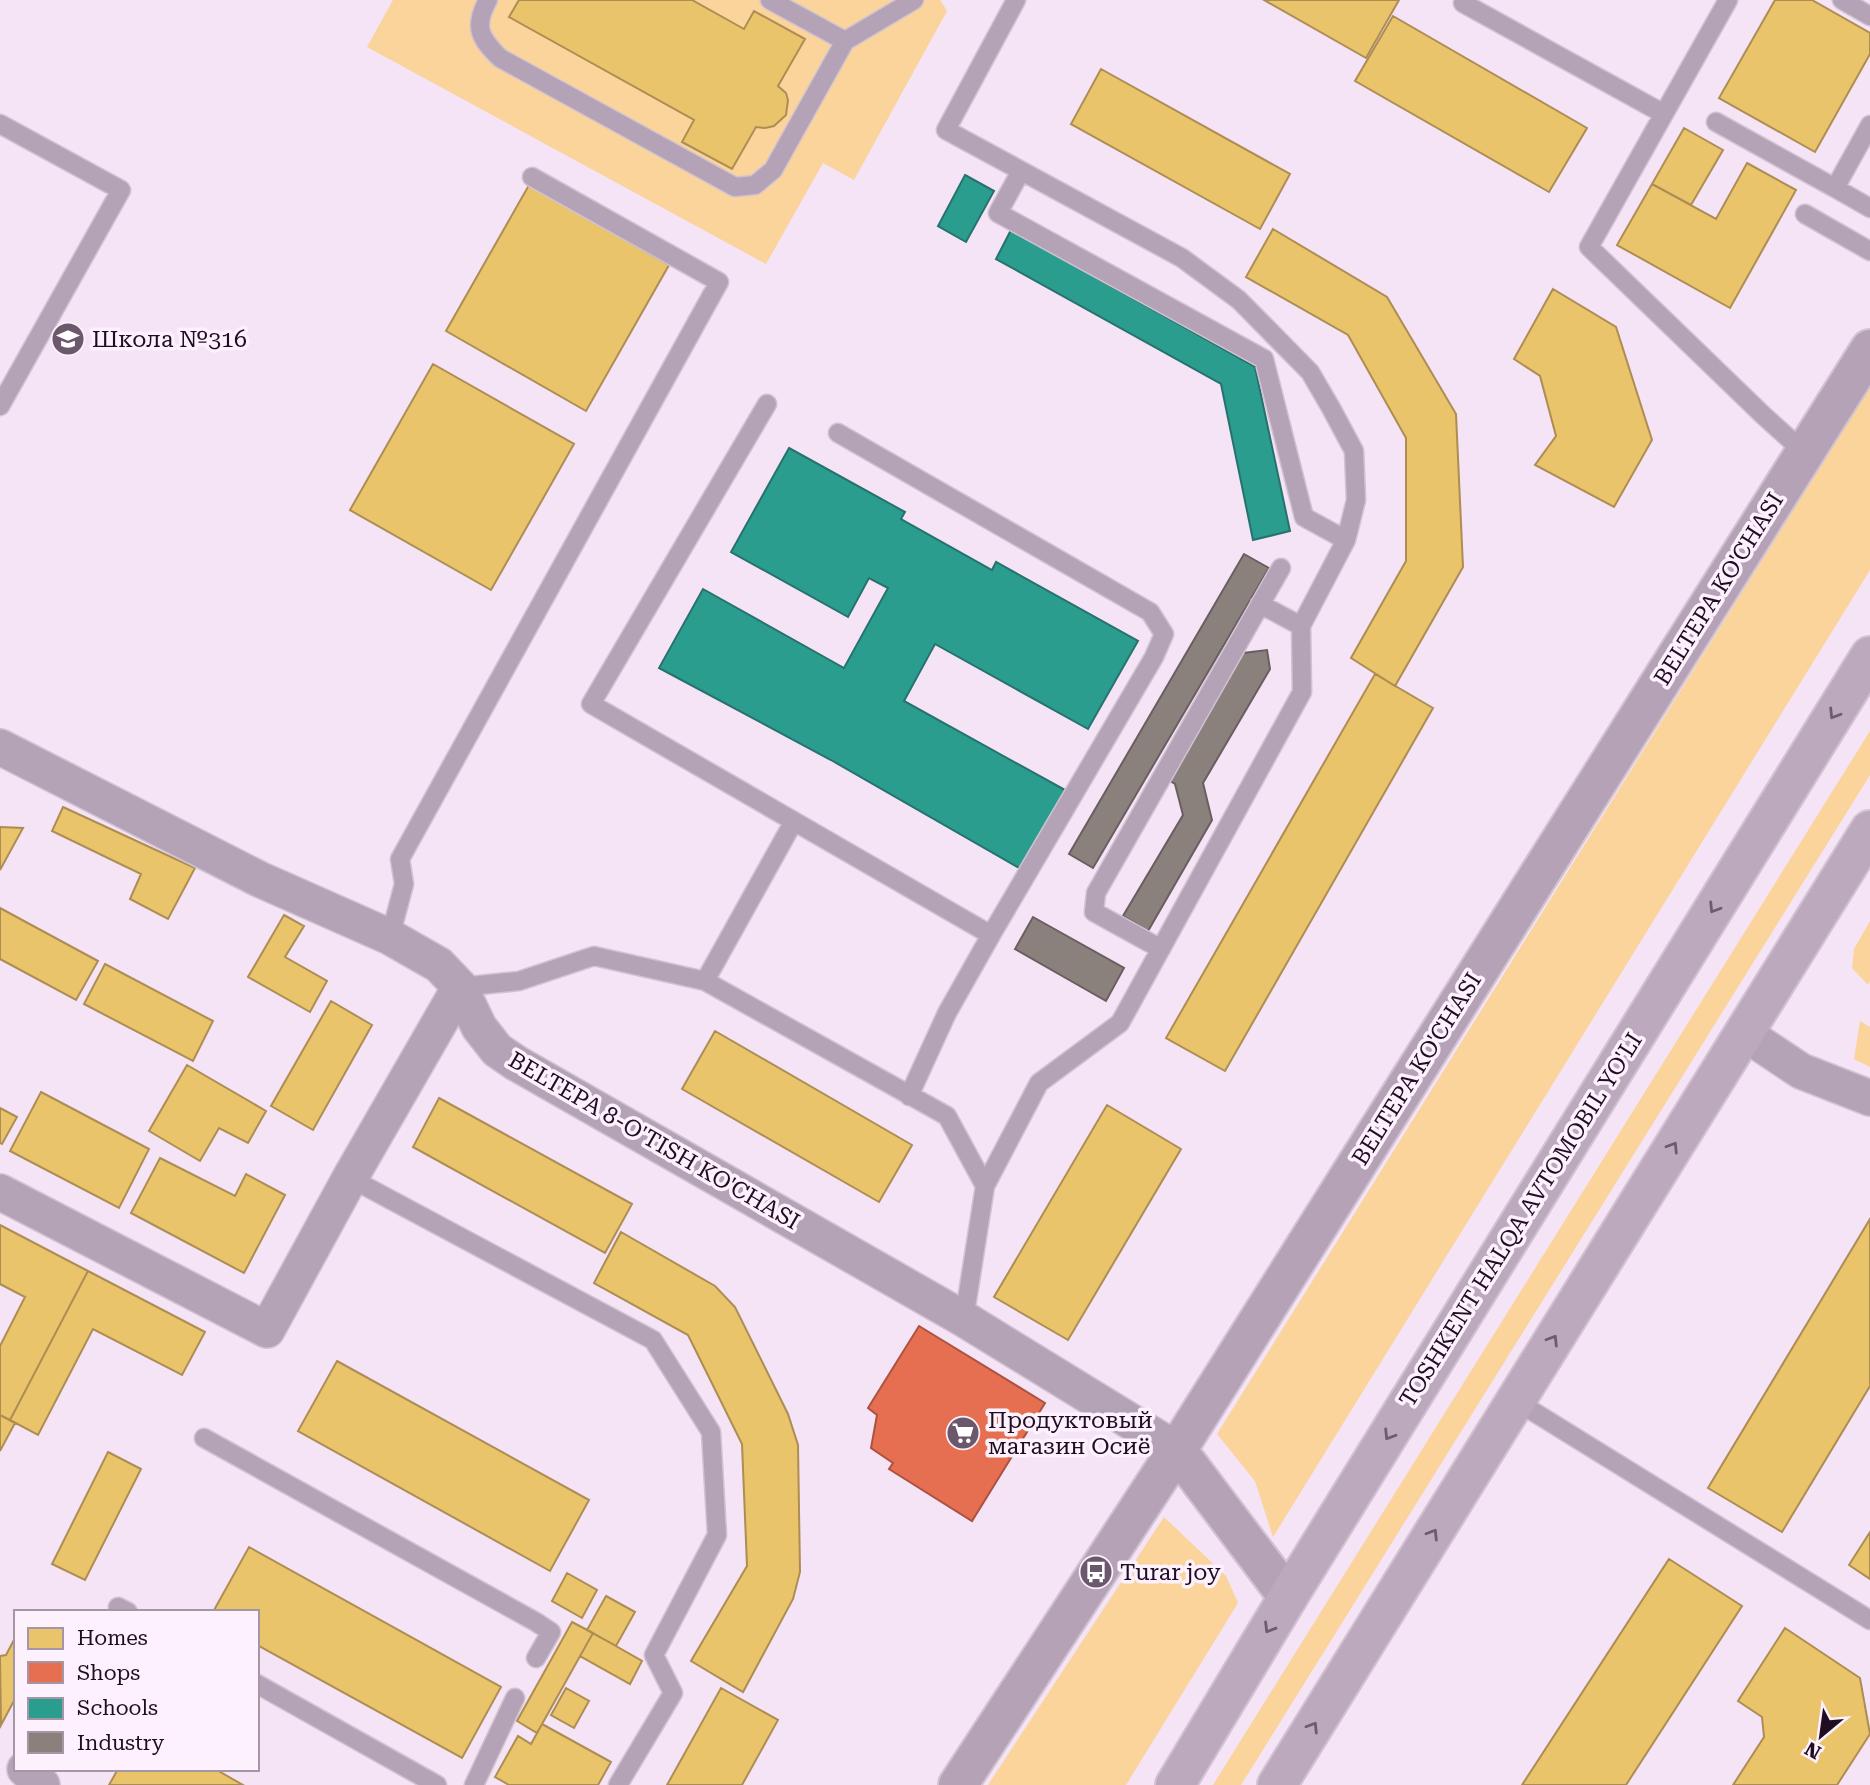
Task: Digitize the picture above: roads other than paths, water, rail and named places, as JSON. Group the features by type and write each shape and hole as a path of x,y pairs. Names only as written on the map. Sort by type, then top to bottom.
{"highway":[{"name":"TOSHKENT HALQA AVTOMOBIL YO'LI","path":"1175,1785 1288,1597 1870,656"},
{"path":"1278,1785 1870,830"}],"street":[{"name":"BELTEPA KO'CHASI","path":"958,1785 1177,1450 1870,349"},
{"name":"BELTEPA 8-O'TISH KO'CHASI","path":"0,747 258,879 390,937 439,965 460,987 479,1027 497,1050 516,1063 964,1318 1177,1450"},
{"path":"0,1192 267,1330 350,1178 460,987"},
{"path":"1744,1034 1801,1071 1870,1098"},
{"path":"1177,1450 1288,1597"}],"lane":[{"path":"488,0 480,16 482,40 500,58 735,187 755,185 773,170 845,41 914,0"},
{"path":"770,0 845,41"},
{"path":"964,1318 985,1186 1039,1083 1120,1023 1302,692 1301,626 1346,540 1356,500 1354,450 1310,372 1239,300 1182,258 946,130 1016,0"},
{"path":"1464,0 1462,3 1664,114"},
{"path":"1728,0 1588,247 1805,453"},
{"path":"1842,0 1870,16"},
{"path":"1716,122 1870,208"},
{"path":"0,124 121,190 0,406"},
{"path":"1835,188 1870,125"},
{"path":"1021,171 998,213 1264,359 1304,517 1346,540"},
{"path":"390,937 404,884 400,859 719,282 532,177"},
{"path":"1805,214 1870,251"},
{"path":"767,404 591,704 991,935"},
{"path":"838,433 1150,612 1164,634 1154,657 947,1013 909,1096"},
{"path":"1161,948 1094,912 1096,893 1281,568"},
{"path":"1260,604 1301,626"},
{"path":"705,981 794,821"},
{"path":"460,987 519,981 594,956 705,981 947,1116 985,1186"},
{"path":"350,1178 653,1340 711,1432 717,1535 654,1655 673,1693 618,1785"},
{"path":"1516,1401 1870,1619"},
{"path":"204,1438 536,1622 551,1632 536,1658"},
{"path":"259,1685 437,1785"},
{"path":"474,1785 515,1698"}],"place":[{"name":"Школа №316","path":"68,339"},
{"name":"Продуктовый магазин Осиё","path":"963,1433"},
{"name":"Turar joy","path":"1096,1572"}]}
